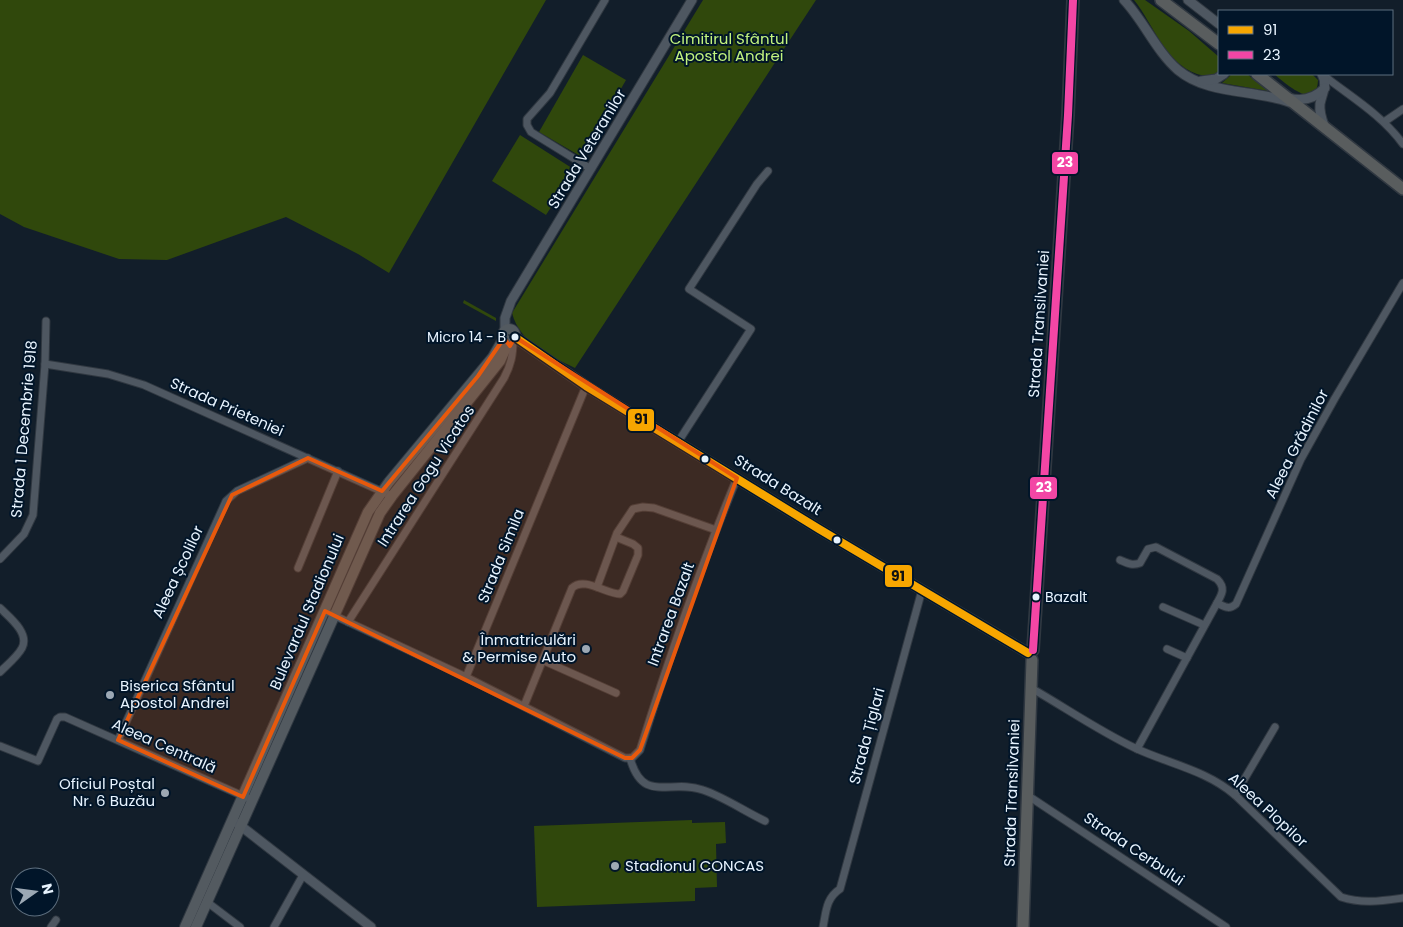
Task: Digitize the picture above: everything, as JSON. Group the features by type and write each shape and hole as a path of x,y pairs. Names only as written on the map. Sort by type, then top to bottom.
{"main road":[{"name":"Strada Transilvaniei","path":"1023,927 1031,654 1064,179 1073,0"},
{"path":"1161,0 1216,42"},
{"path":"1257,75 1403,189"},
{"name":"Strada Bazalt","path":"509,336 586,386 737,478 1031,654"},
{"name":"Bulevardul Stadionului","path":"248,798 335,616 387,493 509,336"},
{"name":"Bulevardul Stadionului","path":"185,927 248,798 324,611 362,524 375,500 387,493"},
{"name":"Bulevardul Stadionului","path":"196,927 237,823"}],"street":[{"path":"591,169 531,132 527,125 527,119 550,93 605,0"},
{"name":"Strada Veteranilor","path":"509,336 506,313 510,301 692,0"},
{"path":"1124,0 1138,16 1166,57 1179,71 1198,81 1218,88 1274,97 1296,105"},
{"path":"1188,0 1218,23"},
{"path":"1198,81 1216,80 1223,75"},
{"path":"1323,75 1326,82 1320,105 1325,128"},
{"path":"1324,75 1375,113 1403,144"},
{"path":"1285,96 1303,100 1315,96 1325,88"},
{"path":"1384,122 1403,108"},
{"path":"678,442 751,329 689,289 756,184 768,171"},
{"name":"Aleea Grădinilor","path":"1217,603 1228,608 1232,608 1236,604 1301,459 1403,283"},
{"name":"Strada 1 Decembrie 1918","path":"0,560 24,534 33,515 45,364 46,321"},
{"name":"Intrarea Gogu Vicatos","path":"348,622 504,378 513,357 509,336"},
{"name":"Strada Prieteniei","path":"45,364 108,374 137,382 387,493"},
{"name":"Strada Simila","path":"466,677 586,386"},
{"name":"Aleea Școlilor","path":"118,740 226,501 237,490 308,458"},
{"path":"298,568 338,471"},
{"name":"Intrarea Bazalt","path":"631,758 640,750 668,663 716,530 737,478"},
{"path":"597,587 616,533 633,509 654,508 716,530"},
{"path":"524,706 572,588 578,584 620,594 638,555 638,548 616,537"},
{"path":"1120,560 1131,564 1140,563 1148,549 1156,547 1217,579 1223,589 1223,593 1137,749"},
{"name":"Strada Țiglari","path":"823,927 830,898 832,894 840,889 922,590"},
{"path":"0,608 22,633 24,641 22,649 0,672"},
{"path":"1164,608 1204,625"},
{"path":"324,611 466,677 625,758 631,758 639,778 651,786 700,789 719,796 765,821"},
{"path":"1167,649 1187,658"},
{"path":"542,660 616,693"},
{"name":"Aleea Plopilor","path":"1031,688 1137,749 1210,777 1235,795 1341,897 1354,902 1403,898"},
{"name":"Aleea Centrală","path":"0,746 38,761 57,719 65,717 248,798"},
{"path":"1235,795 1274,727"},
{"name":"Strada Cerbului","path":"1027,795 1226,927"},
{"path":"237,823 371,927"},
{"path":"274,927 303,875"},
{"path":"207,902 240,927"},
{"path":"50,927 56,920"}],"highlighted area":[{"path":"515,337 737,478 640,750 632,758 625,758 325,611 243,797 118,740 232,495 308,458 382,491 478,376 504,338 510,346"}],"green space":[{"path":"0,0 546,0 389,273 358,254 286,217 167,260 119,259 24,227 0,214"},
{"name":"Cimitirul Sfântul Apostol Andrei","path":"703,0 816,0 575,368 537,347 522,332 512,313"},
{"path":"1134,0 1145,0 1189,31 1218,56 1218,73 1208,76 1197,74 1176,61 1161,42"},
{"path":"583,55 626,80 582,157 539,132"},
{"path":"1231,75 1248,75 1268,91 1222,83"},
{"path":"1275,75 1313,75 1318,80 1316,90 1312,94 1306,95 1292,88"},
{"path":"520,135 575,170 546,215 492,181"},
{"path":"464,300 496,318 496,321 463,303"},
{"name":"Stadionul CONCAS","path":"692,820 692,823 725,822 726,843 716,844 717,887 695,888 695,901 537,907 534,826"}],"transit line":[{"name":"23","path":"1033,650 1068,115 1073,0"},
{"name":"91","path":"515,337 586,386 819,529 1028,653"}],"place":[{"name":"Micro 14 - B","path":"515,337"},
{"name":"Bazalt","path":"1036,597"},
{"name":"Înmatriculări & Permise Auto","path":"586,649"},
{"name":"Biserica Sfântul Apostol Andrei","path":"110,695"},
{"name":"Oficiul Poștal Nr. 6 Buzău","path":"165,793"},
{"name":"Stadionul CONCAS","path":"615,866"}]}
